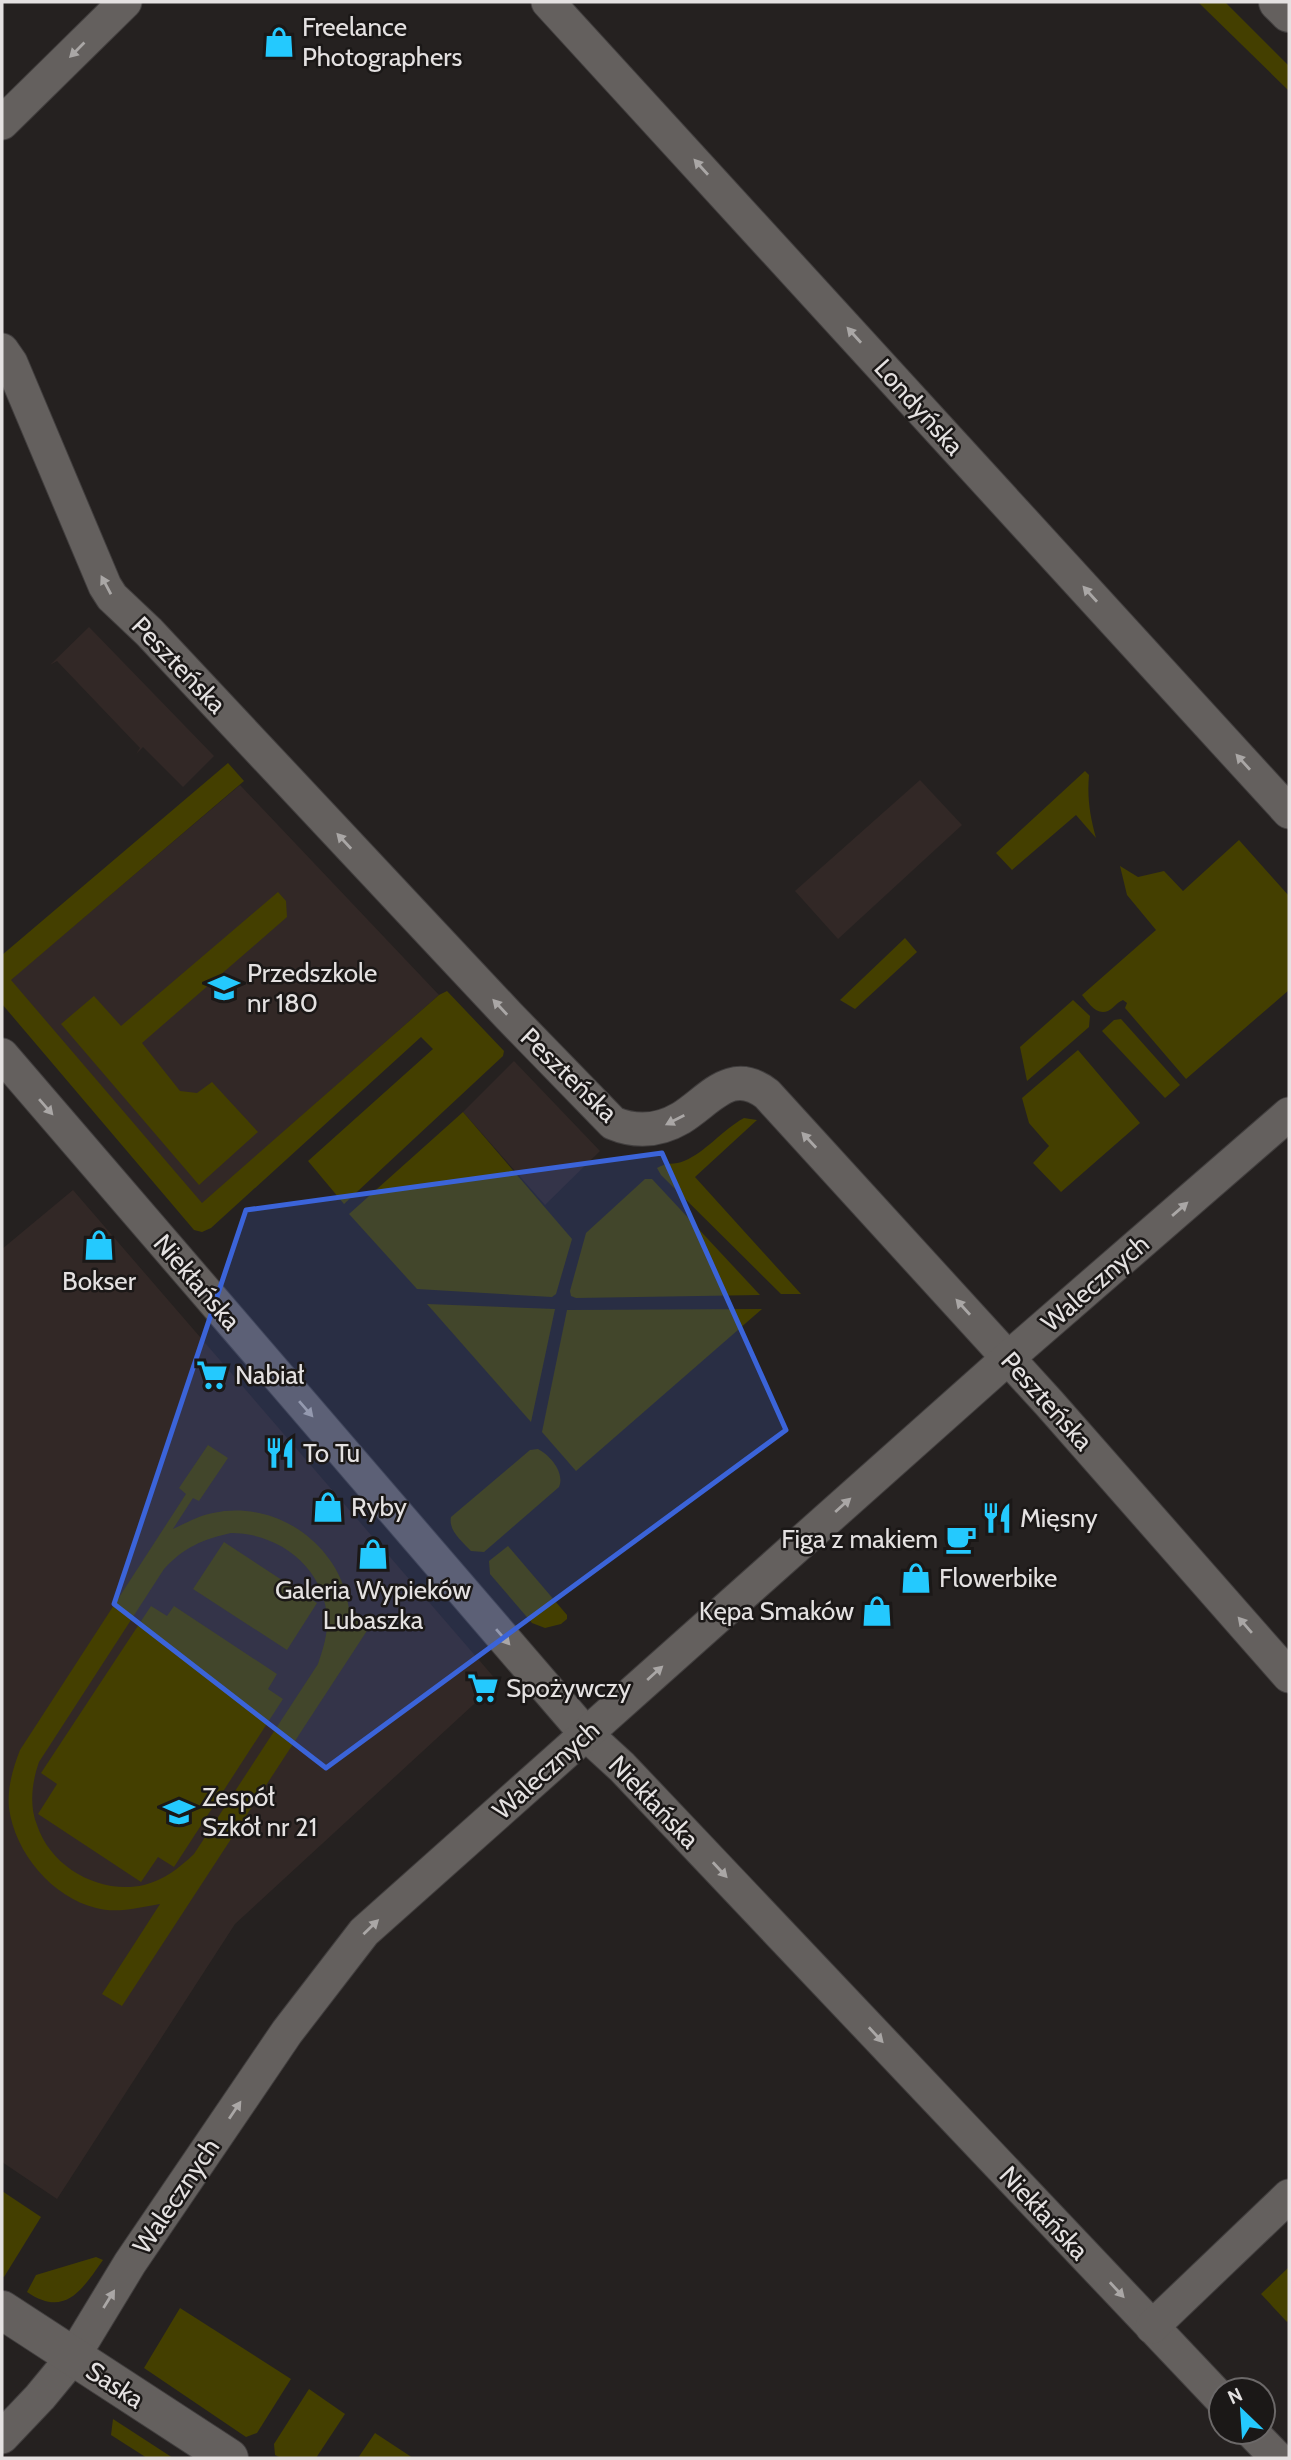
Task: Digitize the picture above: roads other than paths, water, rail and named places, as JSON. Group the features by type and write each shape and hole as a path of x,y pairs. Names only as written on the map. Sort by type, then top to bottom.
{"street":[{"path":"2,123 125,2"},
{"name":"Londyńska","path":"548,2 1289,813"},
{"path":"1278,2 1289,13"},
{"name":"Peszteńska","path":"2,350 112,597 149,632 509,1016 614,1123 630,1130 647,1130 682,1117 716,1091 732,1084 758,1087 1008,1358 1163,1530 1289,1676"},
{"name":"Niekłańska","path":"2,1055 586,1734 622,1767 1207,2384"},
{"name":"Walecznych","path":"2,2437 73,2357 130,2263 287,2032 364,1932 1008,1358 1289,1115"},
{"path":"1152,2327 1289,2196"},
{"name":"Saska","path":"2,2310 229,2458"}],"place":[{"name":"Freelance Photographers","path":"279,42"},
{"name":"Przedszkole nr 180","path":"224,988"},
{"name":"Bokser","path":"99,1245"},
{"name":"Nabiał","path":"212,1375"},
{"name":"To Tu","path":"280,1453"},
{"name":"Ryby","path":"328,1507"},
{"name":"Mięsny","path":"997,1518"},
{"name":"Figa z makiem","path":"961,1539"},
{"name":"Galeria Wypieków Lubaszka","path":"373,1554"},
{"name":"Flowerbike","path":"916,1578"},
{"name":"Kępa Smaków","path":"877,1611"},
{"name":"Spożywczy","path":"483,1688"},
{"name":"Zespół Szkół nr 21","path":"179,1812"}]}
